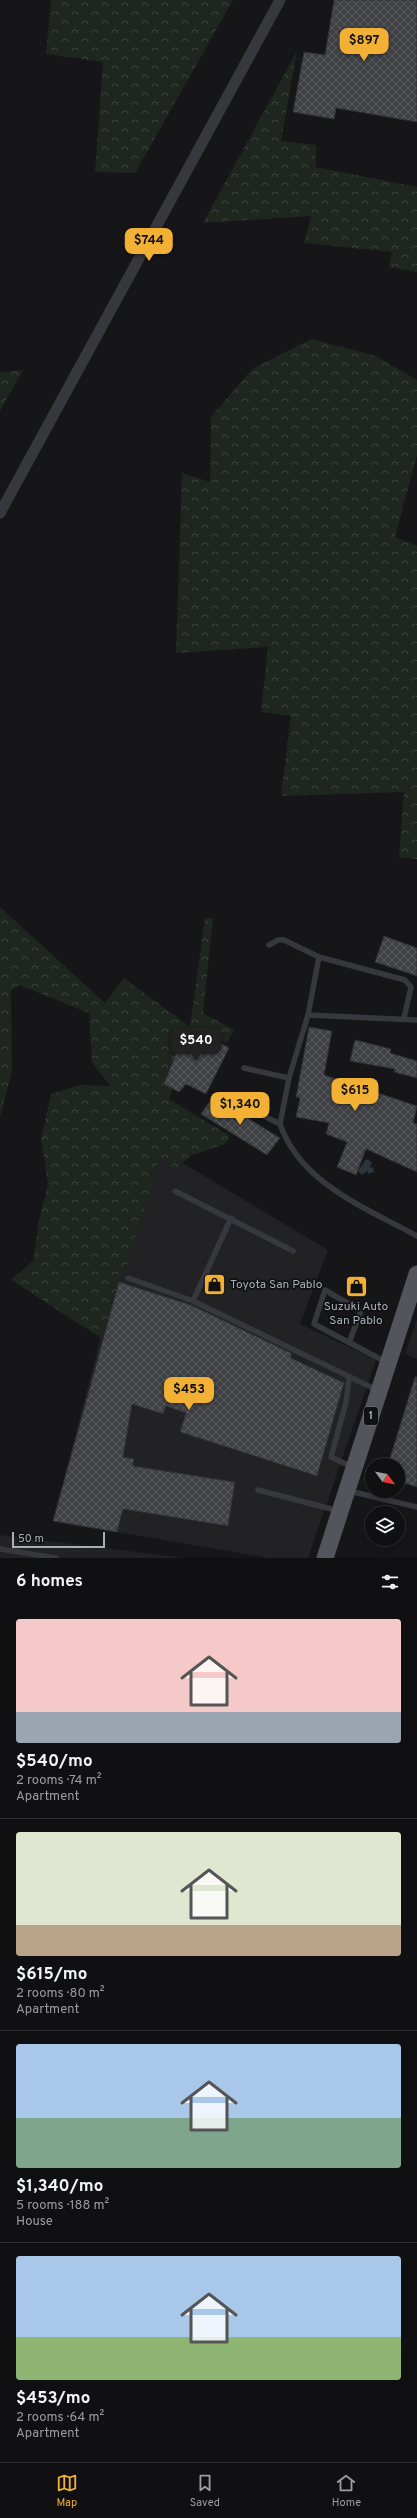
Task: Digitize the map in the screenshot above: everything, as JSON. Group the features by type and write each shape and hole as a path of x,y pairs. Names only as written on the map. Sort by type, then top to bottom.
{"main road":[{"name":"1","path":"325,1558 388,1363 414,1296 417,1274"}],"street":[{"path":"0,513 280,0"}],"lane":[{"path":"269,945 278,940 284,940 319,956 405,980 411,987 404,1018"},
{"path":"319,956 308,1015 289,1078 280,1124 286,1142 315,1175 329,1186 417,1236"},
{"path":"308,1015 404,1018 417,1020"},
{"path":"244,1068 289,1078"},
{"path":"223,1096 280,1124"},
{"path":"175,1191 232,1218 293,1251"},
{"path":"193,1301 232,1218"},
{"path":"128,1278 193,1301 350,1378 379,1390"},
{"path":"349,1343 361,1310 325,1290 314,1324 349,1343 388,1363"},
{"path":"350,1378 346,1402 331,1457 354,1468"},
{"path":"258,1490 339,1511"},
{"path":"346,1490 417,1507"},
{"path":"0,1549 56,1558"}],"shaded area":[{"name":"Toyota San Pablo","path":"156,1147 328,1250 300,1324 376,1360 308,1558 269,1558 53,1521 105,1321"},
{"path":"366,1159 372,1162 370,1168 373,1167 374,1172 368,1174 368,1171 362,1175 358,1171"},
{"path":"417,1319 417,1359 405,1354"},
{"path":"0,1535 184,1558 0,1558"}],"green space":[{"path":"51,0 233,0 135,173 95,172 103,62 46,54"},
{"path":"297,51 281,141 316,145 316,167 417,187 417,272 389,267 392,252 304,243 311,216 203,223"},
{"path":"311,339 376,356 417,380 417,455 395,537 417,546 417,859 399,857 404,792 281,796 291,716 261,712 268,647 176,653 182,473 210,482 211,417 252,369"},
{"path":"23,370 0,411 0,372"},
{"path":"0,907 105,1003 124,978 190,1027 205,918 213,918 203,1013 234,1030 227,1043 206,1038 192,1039 169,1099 230,1136 225,1144 192,1155 175,1169 160,1156 131,1253 101,1338 11,1280 33,1261 39,1220 48,1184 41,1139 51,1094 80,1085 110,1086 92,1062 89,1013 19,985 11,991 12,1071 0,1117"}],"building":[{"path":"334,0 417,0 417,122 336,108 334,119 293,112 304,52 325,55"},
{"path":"384,936 417,948 417,976 375,962"},
{"path":"309,1027 332,1031 324,1075 417,1106 413,1123 417,1124 417,1172 366,1149 356,1175 337,1167 347,1142 326,1134 329,1123 296,1117 300,1098 296,1097"},
{"path":"200,1030 229,1048 206,1094 186,1084 179,1092 164,1084 185,1031 194,1037"},
{"path":"355,1040 391,1049 390,1053 417,1061 417,1078 394,1072 395,1069 350,1061"},
{"path":"213,1097 280,1138 267,1155 201,1114"},
{"path":"119,1282 191,1305 291,1353 291,1358 344,1383 317,1476 180,1432 186,1413 166,1406 163,1414 132,1404 123,1457 134,1459 133,1466 235,1482 228,1526 123,1509 117,1532 53,1521"},
{"path":"415,1377 417,1377 417,1487 405,1483 405,1458 390,1458"}],"place":[{"name":"Toyota San Pablo","path":"214,1285"},
{"name":"Suzuki Auto San Pablo","path":"356,1286"}]}
